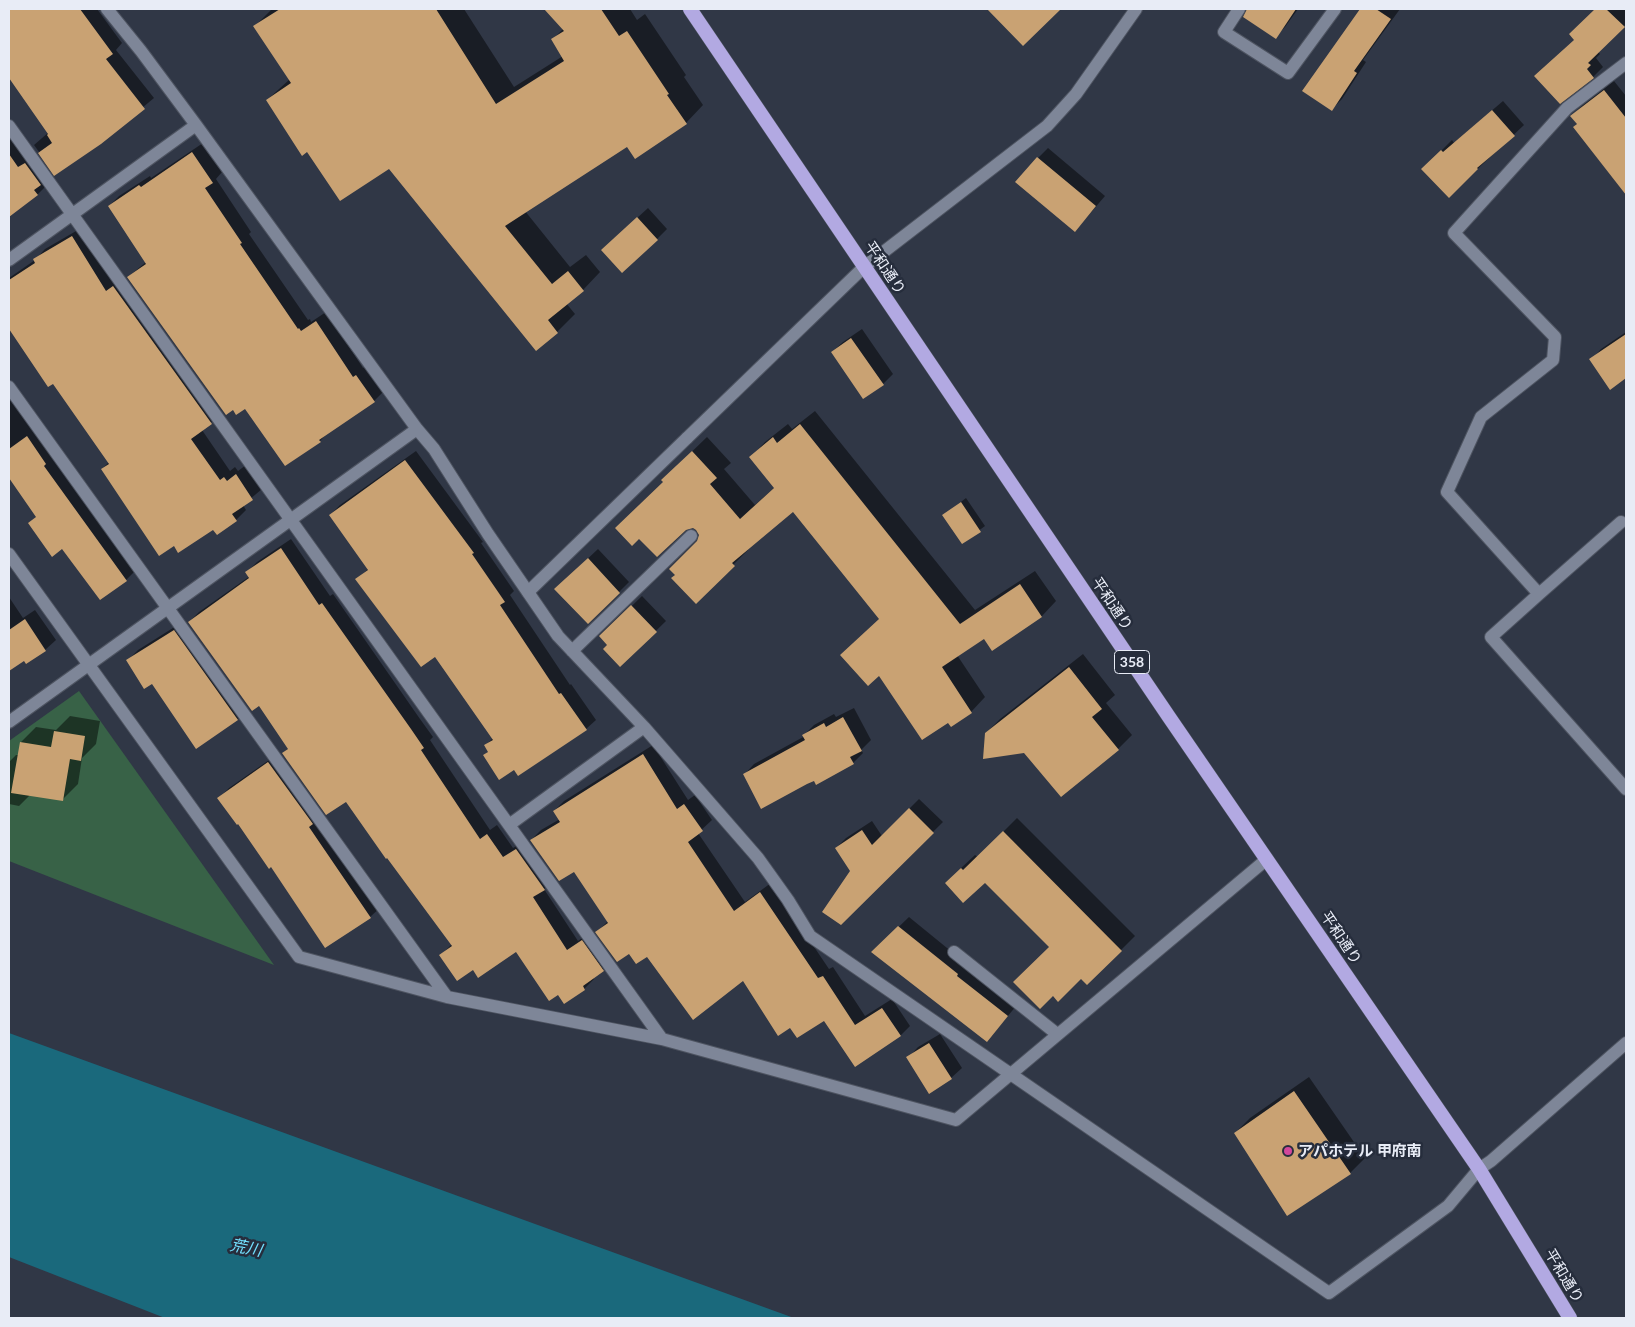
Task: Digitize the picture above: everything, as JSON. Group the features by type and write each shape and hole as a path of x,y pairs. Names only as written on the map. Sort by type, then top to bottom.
{"highway":[{"name":"平和通り","path":"690,9 1479,1169 1570,1318"}],"street":[{"path":"107,9 196,125 417,429 434,448 488,534 558,636 644,727 758,858 788,900 810,936 1329,1293 1448,1206 1479,1169 1491,1161 1626,1044"},
{"path":"528,592 864,267 1047,126 1076,94 1136,9"},
{"path":"1239,9 1224,32 1288,73 1335,9"},
{"path":"1539,594 1447,492 1481,417 1553,360 1555,338 1454,233 1567,108 1625,65"},
{"path":"9,260 196,125"},
{"path":"9,126 662,1039"},
{"path":"9,387 447,997"},
{"path":"9,722 417,429"},
{"path":"1621,522 1491,637 1626,789"},
{"path":"572,651 691,536"},
{"path":"9,554 299,957 447,997 662,1039 956,1120 1267,858"},
{"path":"509,825 644,727"},
{"path":"954,952 1057,1034"}],"green space":[{"path":"79,691 274,965 9,861 9,741"}],"water":[{"name":"荒川","path":"9,1033 794,1318 165,1318 9,1257"}],"building":[{"path":"9,9 80,9 113,54 106,59 145,109 101,144 54,176 38,153 52,143 48,134 9,78"},
{"path":"280,9 436,9 496,104 564,61 551,39 564,31 544,9 601,9 619,36 627,31 687,124 635,159 627,147 505,226 552,284 568,271 584,291 548,320 558,333 536,351 389,169 340,201 307,152 302,156 266,100 291,83 253,26"},
{"path":"987,9 1061,9 1023,46"},
{"path":"1247,9 1296,9 1276,39 1243,17"},
{"path":"1360,9 1376,9 1391,19 1354,71 1357,73 1332,111 1302,91"},
{"path":"1595,9 1606,9 1625,27 1588,63 1591,65 1587,69 1594,78 1560,104 1534,76 1574,40 1569,34"},
{"path":"1604,90 1626,118 1626,195 1573,127 1577,124 1570,116"},
{"path":"1492,110 1515,136 1477,168 1449,198 1421,169 1441,150 1443,152"},
{"path":"192,152 213,183 205,188 242,243 240,244 298,329 301,331 316,321 353,377 356,375 375,402 285,466 245,409 236,415 233,410 226,415 127,277 146,264 108,206 139,185 141,187"},
{"path":"9,154 18,167 25,163 41,185 34,190 38,195 9,217"},
{"path":"1037,157 1096,206 1075,232 1015,182"},
{"path":"637,217 658,240 622,273 601,250"},
{"path":"72,236 106,291 113,286 212,424 191,439 220,480 224,477 227,481 236,474 253,500 232,514 237,521 217,535 213,530 178,553 174,546 159,556 101,469 109,464 53,384 48,387 9,329 9,280 35,263 33,259"},
{"path":"1626,334 1626,378 1610,390 1589,359"},
{"path":"851,338 884,385 863,399 831,352"},
{"path":"800,424 960,624 1020,584 1042,617 992,651 984,639 942,667 972,713 951,727 948,723 922,740 879,676 868,686 840,655 879,619 793,512 732,563 735,566 696,604 671,578 675,575 669,569 697,541 699,535 696,530 693,528 686,530 657,557 639,539 632,546 615,528 692,451 717,478 710,484 740,519 774,488 749,457 773,437 777,443"},
{"path":"27,436 46,464 44,466 127,581 100,600 62,549 52,557 28,523 36,517 9,478 9,449"},
{"path":"405,460 474,553 472,554 505,602 500,605 559,694 561,693 587,730 518,776 514,770 499,780 483,755 488,752 484,745 493,740 435,657 421,667 355,579 368,570 329,515"},
{"path":"961,502 981,532 962,544 942,515"},
{"path":"281,548 319,605 322,603 424,748 421,750 480,839 487,834 503,857 516,849 545,890 533,897 567,950 582,940 604,971 583,986 585,990 564,1004 558,995 549,1001 516,952 478,978 473,970 457,981 439,955 452,946 386,859 346,802 326,815 282,753 288,749 259,706 252,711 188,622 249,578 245,572"},
{"path":"588,558 620,593 588,624 554,589"},
{"path":"631,605 657,632 620,667 603,649 607,645 599,636"},
{"path":"25,619 46,651 26,664 24,661 9,671 9,630"},
{"path":"174,630 238,720 196,749 152,684 144,689 126,660"},
{"path":"1069,667 1102,709 1092,717 1119,750 1061,797 1024,753 983,759 985,733"},
{"path":"843,717 862,751 850,757 854,764 816,785 814,781 807,784 761,809 743,774 805,740 802,735 824,723 826,727"},
{"path":"54,731 85,736 81,761 70,759 63,801 11,793 20,742 51,747"},
{"path":"643,754 677,809 684,804 703,831 688,842 734,911 760,892 818,978 823,976 855,1025 882,1008 901,1036 855,1067 824,1021 797,1038 790,1028 778,1036 743,981 693,1020 647,957 636,964 629,954 617,962 595,932 608,923 574,872 559,881 530,840 560,822 553,811"},
{"path":"268,762 313,824 309,827 371,918 325,948 271,867 269,869 238,824 217,798"},
{"path":"909,808 934,833 841,925 822,912 850,871 835,848 862,830 872,845"},
{"path":"1003,831 1122,951 1087,985 1081,979 1058,1002 1053,996 1040,1009 1013,982 1049,947 985,883 963,903 945,883 961,868 963,870"},
{"path":"898,926 1008,1016 987,1042 871,952"},
{"path":"929,1043 952,1079 929,1094 906,1057"},
{"path":"1294,1091 1351,1174 1287,1216 1234,1133"}],"place":[{"name":"アパホテル 甲府南","path":"1288,1151"}]}
